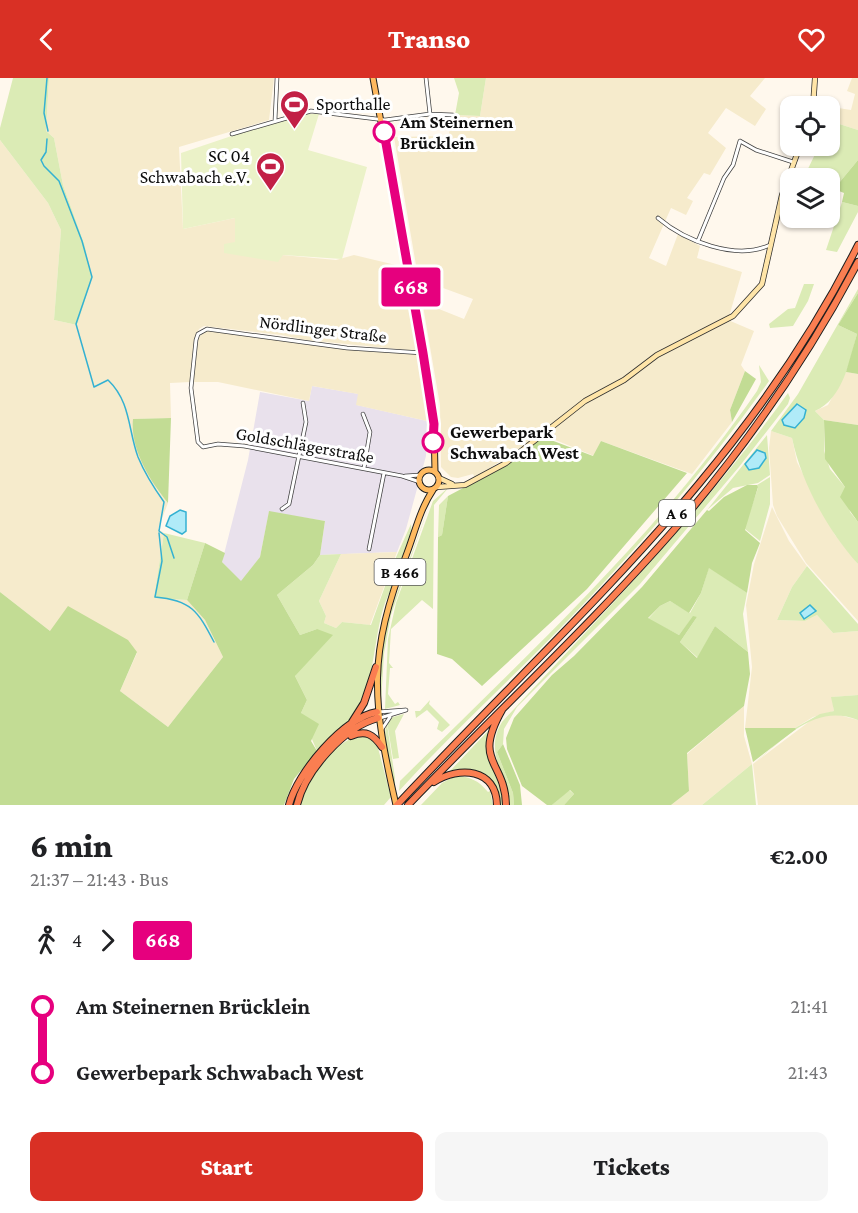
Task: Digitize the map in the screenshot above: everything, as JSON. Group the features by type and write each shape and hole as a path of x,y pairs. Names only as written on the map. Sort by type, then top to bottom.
{"highway":[{"name":"A 6","path":"396,805 631,563 707,478 787,368 821,314 858,245"},
{"name":"A 6","path":"408,805 631,576 728,464 805,356 858,262"},
{"path":"289,805 294,789 305,770 350,725 364,703 376,667"},
{"path":"506,805 504,792 490,759 488,745 491,731 507,702"},
{"path":"350,725 378,715"},
{"path":"297,805 310,774 345,738 360,725 378,715"},
{"path":"345,738 367,733 374,736 382,747"},
{"path":"424,789 452,772 468,772 481,777 491,786 497,805"}],"main road":[{"path":"373,78 434,424 433,451 435,472 439,478 435,488 424,489 420,482 421,475 427,471 433,451"},
{"path":"427,471 435,472"},
{"name":"B 466","path":"396,805 382,747 376,667 388,606 424,507 435,488"},
{"name":"B 466","path":"424,489 424,507"}],"street":[{"path":"274,120 277,78"},
{"path":"426,78 430,114"},
{"path":"814,96 815,78"},
{"path":"232,134 311,111 382,120 430,114 453,116"},
{"path":"698,241 724,178 733,165 740,141 793,162"},
{"path":"435,488 465,485 506,463 585,401 624,380 657,355 727,321 762,284 782,195 796,156"},
{"path":"658,218 671,229 698,241 741,250 762,249 772,244"},
{"name":"Nördlinger Straße","path":"203,447 198,442 191,388 196,340 198,334 207,329 347,348 423,353"},
{"path":"282,509 289,504 306,422 303,403"},
{"path":"363,414 370,432 364,468"},
{"name":"Goldschlägerstraße","path":"203,447 218,444 244,446 364,468 420,482"},
{"path":"369,549 384,473"},
{"name":"Goldschlägerstraße","path":"402,476 421,475"},
{"path":"439,478 454,486"},
{"path":"406,710 392,715 378,715 406,710"},
{"path":"381,736 385,722 392,715"}],"shaded area":[{"path":"49,78 274,78 269,120 179,147 183,229 235,218 235,242 282,255 336,260 354,255 404,267 419,349 417,351 306,340 204,326 199,329 194,341 190,382 170,383 171,418 133,419 157,489 168,503 158,529 164,533 154,598 187,600 205,620 223,657 168,727 120,691 137,653 50,631 0,592 0,140 48,203 61,230 54,320 77,325 83,302 84,243 63,185 54,138 46,131"},
{"path":"486,78 765,78 750,96 766,109 755,126 726,108 708,133 726,148 710,175 704,173 687,198 693,201 686,215 671,208 649,258 666,266 678,234 700,246 697,258 742,272 728,320 754,331 741,365 745,371 730,410 732,422 692,474 601,441 594,456 541,434 475,478 473,474 458,478 451,477 441,467 440,405 394,137 448,136 455,115 480,116","holes":["435,285 473,299 464,319 439,309 434,295"]},
{"path":"852,78 858,78 858,130 840,124 840,108 851,110 855,94 847,91"},
{"path":"206,330 364,351 421,354 427,421 356,405 358,394 312,386 309,401 218,382 192,382 197,339"},
{"path":"846,372 858,374 858,425 824,420 815,411 828,405"},
{"path":"312,386 359,394 357,405 427,421 426,456 406,529 397,552 320,555 325,521 269,512 260,557 241,582 222,562 248,460 260,392 309,401"},
{"path":"771,431 792,438 797,462 805,478 835,535 858,564 858,621 806,563 777,516 773,505 769,448"},
{"path":"772,507 789,541 807,566 792,587 777,620 805,621 817,615 833,633 858,631 858,695 832,697 834,711 813,717 795,728 745,728 752,667 746,605 754,564"},
{"path":"397,552 370,625 342,622 336,628 324,623 326,616 319,601 341,554"},
{"path":"744,706 744,736 752,764 702,805 671,805 689,791 687,754"},
{"path":"835,714 858,720 858,805 758,805 753,764 814,718"}],"green space":[{"path":"13,78 49,78 46,131 54,138 63,185 84,243 92,278 77,325 54,320 61,230 48,203 0,140 0,128"},
{"path":"454,78 486,78 480,116 455,115 459,93"},
{"name":"SC 04 Schwabach e.V.","path":"297,114 319,114 308,150 367,167 342,259 283,255 278,262 224,253 224,244 235,242 235,218 183,229 181,153"},
{"path":"840,124 858,130 858,160 840,182 840,168 808,168 814,156 840,156"},
{"path":"858,160 858,206 842,202 844,193 840,191 840,182"},
{"path":"842,202 858,206 858,212 837,252 826,250 833,228 840,228"},
{"path":"804,284 814,284 808,301 793,326 770,328 769,324 788,309 795,308"},
{"path":"858,289 858,293 838,325 857,334 848,367 832,398 815,411 824,420 824,451 830,469 845,487 850,512 858,522 858,564 836,537 817,505 802,472 792,438 771,431 798,394"},
{"path":"858,293 858,374 846,372 857,334 838,325"},
{"path":"759,365 769,381 677,500 576,612 399,791 400,781 588,594 676,496 718,445 757,391 761,382"},
{"path":"745,371 756,379 732,422 730,410"},
{"path":"788,393 790,398 788,404 739,467 640,584 517,707 504,729 503,744 497,752 513,793 514,805 509,805 495,744 502,722 686,522"},
{"path":"171,418 168,503 148,475 138,453 133,419"},
{"path":"824,420 858,425 858,522 840,497 845,487 825,459"},
{"path":"767,435 770,475 758,483 733,488 707,510"},
{"path":"543,437 593,456 601,441 687,473 587,589 482,686 452,659 437,654 438,537 442,535 448,496 497,470"},
{"path":"770,477 770,504 760,541 745,529 745,526 758,488 757,485"},
{"path":"747,485 758,487 745,530 760,543 752,563 747,593 709,568 701,593 689,613 670,601 660,606 648,618 679,635 693,616 697,617 680,642 697,658 715,626 748,652 750,674 744,706 687,753 689,791 671,805 564,805 574,794 570,790 552,805 547,805 522,786 507,749 506,738 514,718 552,675 642,587 707,510 709,511 724,497"},
{"path":"449,487 434,505 433,609 422,600 391,629 389,663 393,668 390,668 388,694 395,704 398,702 400,705 385,709 388,639 396,603 433,501"},
{"path":"448,496 442,535 438,537 439,505"},
{"path":"430,503 391,615 384,654 381,703 381,658 388,618"},
{"path":"269,511 325,521 320,555 313,565 277,595 300,635 317,629 333,635 295,676 307,700 301,713 319,724 311,741 317,751 294,779 284,805 0,805 0,592 50,631 68,606 128,640 137,652 120,691 168,727 223,657 205,620 187,600 205,543 225,553 222,562 241,581 260,557"},
{"path":"411,524 406,554 384,606 365,692 352,717 317,751 301,713 307,700 295,676 317,629 300,635 277,595 313,565 320,555 341,554 319,601 326,616 324,623 336,628 342,622 371,625 393,564"},
{"path":"164,533 205,543 187,600 154,598"},
{"path":"807,566 858,624 858,631 833,633 817,615 805,621 777,620 792,587"},
{"path":"709,567 747,593 743,614 748,652 715,626 698,658 680,642 697,617 693,617 679,635 648,619 660,606 670,601 690,613 701,593"},
{"path":"858,695 858,720 842,716 828,716 814,720 801,726 753,764 795,728 820,714 834,711 831,697"},
{"path":"430,700 429,704 450,725 442,732 437,729 439,722 427,710 416,718 415,711 420,711"},
{"path":"404,714 395,731 399,758 393,759 387,722 393,717"},
{"path":"387,724 395,778 395,786 386,745"},
{"path":"745,728 795,728 796,729 753,762"},
{"path":"488,731 487,753 502,795 503,805 499,805 497,796 475,772 450,771"},
{"path":"356,736 370,737 378,748 391,797 384,805 299,805 308,784 321,764 337,748"},
{"path":"503,744 520,785 522,805 514,805 513,793 497,752"},
{"path":"752,764 756,805 702,805"},
{"path":"455,776 474,780 488,792 490,791 493,805 421,805 442,783"},
{"path":"569,790 574,794 564,805 552,805"}],"water":[{"path":"797,404 806,410 804,418 795,428 784,425 782,420"},
{"path":"757,450 765,453 766,458 759,468 749,470 745,464"},
{"path":"180,510 186,512 186,531 182,534 166,526 170,516"},
{"path":"810,605 816,611 804,619 800,613"}],"waterway":[{"path":"47,78 44,113 48,131"},
{"path":"47,139 46,152 41,160 59,181 82,241 92,277 76,324 94,387 108,380 121,398 138,457 164,502 159,531 167,537 174,558"},
{"path":"159,533 162,561 155,597 177,601 192,609 203,622 214,642"}],"bus line":[{"name":"668","path":"384,132 423,353 434,424 433,442"}],"place":[{"name":"Sporthalle","path":"295,130"},
{"name":"Am Steinernen Brücklein","path":"384,132"},
{"name":"SC 04 Schwabach e.V.","path":"271,192"},
{"name":"Gewerbepark Schwabach West","path":"433,442"}]}
